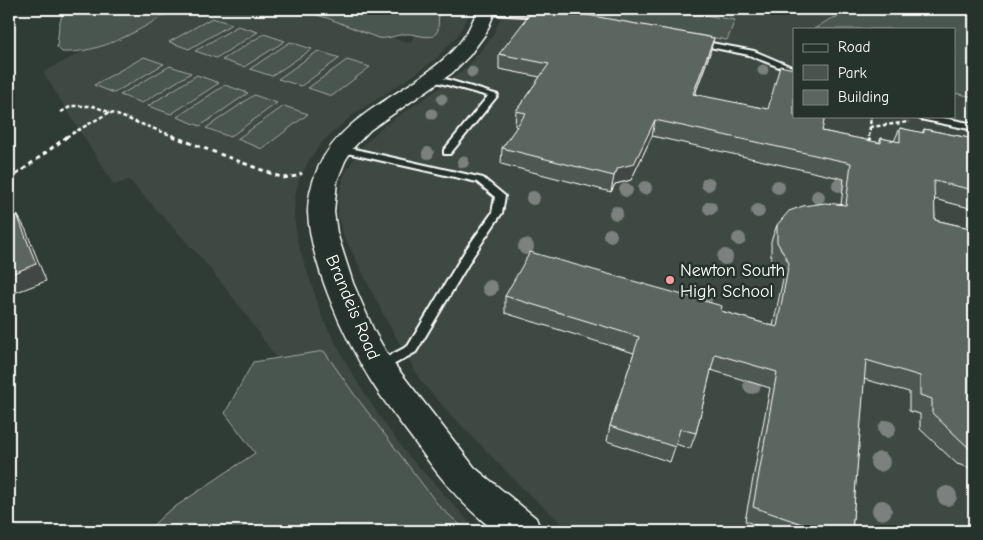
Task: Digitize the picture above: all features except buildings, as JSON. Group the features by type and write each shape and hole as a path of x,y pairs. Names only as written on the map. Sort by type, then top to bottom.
{"street":[{"name":"Brandeis Road","path":"487,10 484,21 469,46 432,78 362,127 336,157 321,196 323,232 336,276 379,368 464,480 522,531"}],"lane":[{"path":"487,10 558,17"},
{"path":"686,40 750,53 793,71"},
{"path":"432,78 494,95 447,152"},
{"path":"929,118 974,127"},
{"path":"336,157 480,180 500,196 497,213 469,254 412,349 379,368"}],"path":[{"path":"61,112 72,106 93,106 283,178 296,176 306,171 313,163 336,157"},
{"path":"9,180 73,132 110,112"},
{"path":"869,144 871,118"},
{"path":"870,127 919,118"}],"shaded area":[{"path":"165,9 292,9 411,43 420,9 472,9 459,34 438,57 353,115 323,141 310,159 299,180 295,196 294,215 298,243 323,319 351,372 406,453 478,531 387,531 272,352 241,308 203,260 129,180 114,185 43,72"},
{"name":"Newton South High School","path":"504,9 974,9 974,531 570,531 523,489 450,414 420,380 383,314 343,234 338,216 338,198 344,175 361,147 382,127 441,87 470,64 493,35"}],"green space":[{"path":"64,9 174,9 135,32 106,45 77,52 62,52 57,47 59,25"},
{"path":"297,9 439,9 438,30 431,37 406,34 378,38 330,19"},
{"path":"552,9 667,9 735,20 727,40"},
{"path":"864,9 925,9 974,14 974,97 956,93 956,28 816,28 830,19"},
{"path":"212,18 232,24 189,49 169,42"},
{"path":"238,26 258,32 216,58 195,51"},
{"path":"264,34 285,41 244,67 222,60"},
{"path":"290,42 312,49 272,76 250,69"},
{"path":"318,51 340,58 301,86 278,79"},
{"path":"144,57 164,64 114,93 94,85"},
{"path":"347,60 370,67 332,96 308,88"},
{"path":"170,66 191,73 142,103 120,95"},
{"path":"197,75 219,83 171,114 148,106"},
{"path":"225,85 248,93 200,126 177,117"},
{"path":"254,95 277,103 230,137 206,128"},
{"path":"284,106 308,114 262,149 237,139"},
{"path":"324,351 354,394 439,506 467,531 147,531 166,513 255,453 225,413 253,362"}],"place":[{"name":"Newton South High School","path":"670,280"}]}
